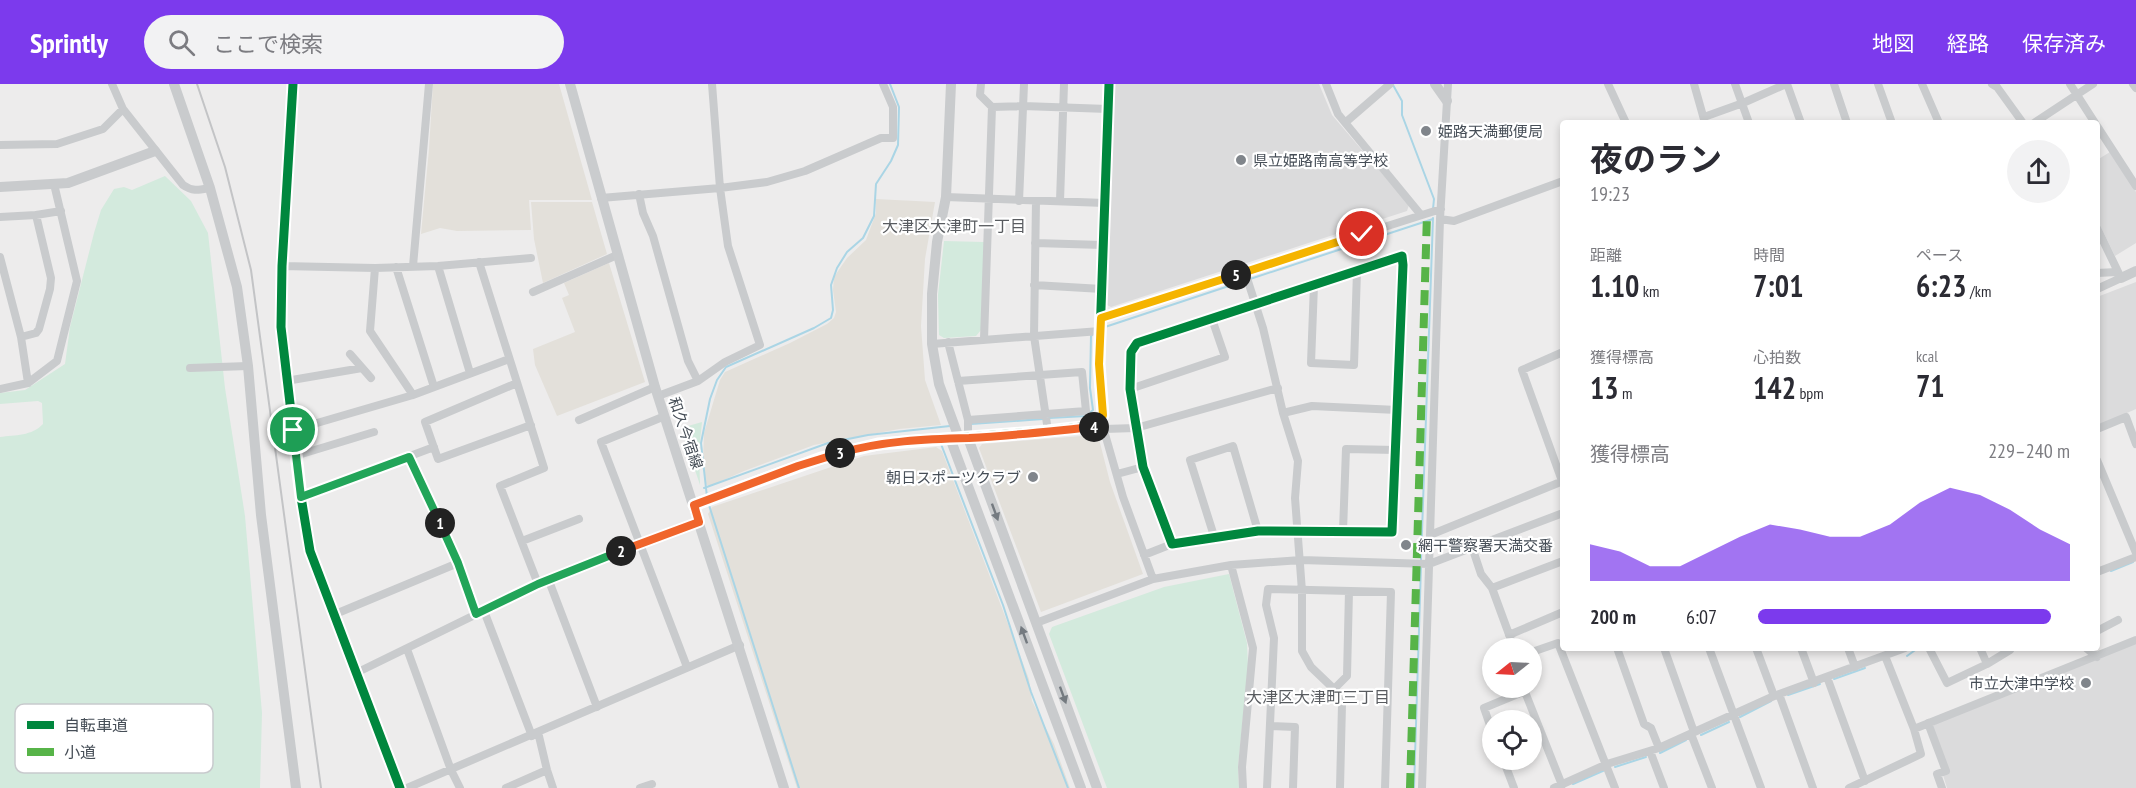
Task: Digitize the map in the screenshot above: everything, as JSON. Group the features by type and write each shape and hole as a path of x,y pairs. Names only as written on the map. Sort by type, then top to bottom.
{"main road":[{"name":"和久今宿線","path":"570,84 656,392 740,645 784,788"}],"street":[{"path":"112,84 123,110 183,185 196,191 210,188"},
{"path":"174,84 210,188 237,287 248,366 261,515 296,788"},
{"path":"293,84 282,266 281,327 301,497 310,551 400,788"},
{"path":"413,266 429,84"},
{"path":"579,420 656,392 698,381 725,362 760,345 728,246 720,188 712,84"},
{"path":"601,198 767,182 805,171 881,138 893,138 893,107 883,84"},
{"path":"951,84 946,197 937,242 932,294 932,344 939,384 1081,788"},
{"path":"981,84 980,95 992,107 984,339"},
{"path":"1019,201 1024,84"},
{"path":"1060,201 1064,84"},
{"path":"1109,84 1099,364 1102,426 1123,497 1153,579"},
{"path":"1326,84 1338,114 1421,215"},
{"path":"1346,122 1390,84"},
{"path":"1435,84 1448,101"},
{"path":"1422,788 1440,219 1448,84"},
{"path":"1608,84 1625,120"},
{"path":"1694,84 1705,120 1787,84 1800,120"},
{"path":"1735,84 1748,120"},
{"path":"1834,84 1846,120"},
{"path":"1878,84 1891,120"},
{"path":"1922,84 1937,120"},
{"path":"2070,84 2093,120"},
{"path":"2038,120 2093,84"},
{"path":"2133,84 2136,88"},
{"path":"1996,85 2021,120"},
{"path":"992,107 1108,109"},
{"path":"0,145 57,144 103,129 123,110"},
{"path":"2100,131 2136,186"},
{"path":"1,185 68,183 155,151"},
{"path":"1440,219 1454,221 1560,182"},
{"path":"0,389 28,383 57,361 77,281 54,184"},
{"path":"639,194 688,361 698,381"},
{"path":"946,197 1105,203"},
{"path":"1036,201 1034,336 1047,431"},
{"path":"1101,318 1441,209"},
{"path":"0,217 61,211"},
{"path":"21,337 36,333 39,329 50,289 51,278 36,215"},
{"path":"2100,234 2119,275"},
{"path":"1035,243 1104,245"},
{"path":"533,292 617,255"},
{"path":"1144,555 1172,544 1258,531 1392,532 1402,256 1137,343 1131,352 1130,389 1136,428 1143,466 1172,544"},
{"path":"0,257 10,287 28,383"},
{"path":"282,266 375,268 438,266 531,258"},
{"path":"479,262 544,468 500,486 538,584"},
{"path":"438,266 470,373"},
{"path":"396,267 434,387"},
{"path":"375,268 370,331 413,395"},
{"path":"1314,285 1311,363 1354,365 1357,271"},
{"path":"2100,273 2119,275 2136,271"},
{"path":"1245,272 1263,328 1283,413 1298,461 1295,498 1301,560 1302,651 1311,667 1334,689 1342,704 1340,788"},
{"path":"2100,287 2119,275"},
{"path":"1034,285 1102,289"},
{"path":"0,289 10,287"},
{"path":"1130,389 1225,357 1212,319"},
{"path":"932,344 1100,331"},
{"path":"948,342 968,420 959,438 1036,623 1097,788"},
{"path":"1560,353 1522,370 1560,475"},
{"path":"350,354 371,378"},
{"path":"293,430 413,395 510,359"},
{"path":"190,368 248,366"},
{"path":"286,381 362,368"},
{"path":"958,381 1082,372 1086,411 968,420"},
{"path":"517,383 425,422 438,459 531,425"},
{"path":"694,505 809,462 860,447 901,441 1102,426 1136,428 1278,388"},
{"path":"1283,413 1312,406 1397,410"},
{"path":"665,416 601,442 687,667"},
{"path":"2100,428 2126,417 2136,444"},
{"path":"295,456 374,432"},
{"path":"1214,537 1190,460 1233,446 1258,531"},
{"path":"301,497 434,447"},
{"path":"1343,531 1346,449 1396,450"},
{"path":"409,457 535,734 553,788"},
{"path":"1117,474 1143,466"},
{"path":"2100,467 2136,555 2100,567"},
{"path":"1430,535 1560,482"},
{"path":"1036,623 1153,579 1231,565 1301,560 1429,564 1560,514"},
{"path":"522,541 579,519"},
{"path":"356,673 538,584 639,543 699,522"},
{"path":"1472,547 1481,574 1492,588 1510,638"},
{"path":"1492,588 1560,561"},
{"path":"333,615 458,563"},
{"path":"1231,565 1252,648 1242,767 1243,788"},
{"path":"549,581 597,707"},
{"path":"1267,788 1274,638 1266,605 1268,589 1391,592 1385,788"},
{"path":"1334,689 1347,676 1349,591"},
{"path":"1509,635 1560,613"},
{"path":"2100,629 2118,620"},
{"path":"1914,729 2136,640"},
{"path":"1542,649 1558,643 1560,648"},
{"path":"407,788 740,645"},
{"path":"407,649 451,770 460,788"},
{"path":"1561,651 1615,788"},
{"path":"1618,651 1644,724 1651,728 1659,747"},
{"path":"1665,651 1712,788"},
{"path":"1711,651 1761,788"},
{"path":"1757,651 1813,788"},
{"path":"1802,651 1814,683"},
{"path":"1849,651 1855,667"},
{"path":"1528,698 1563,786 1607,764 1650,751 1734,716 1776,695 1814,683 1895,651"},
{"path":"1931,651 1947,683 1988,664 2008,651"},
{"path":"1982,651 1988,664"},
{"path":"2090,651 2097,657"},
{"path":"1849,788 1922,754 1885,656"},
{"path":"1827,677 1865,781"},
{"path":"1485,710 1484,708 1505,698"},
{"path":"1928,723 1946,771 1937,774 1942,788"},
{"path":"1270,726 1295,727 1293,788"},
{"path":"1650,751 1664,788"},
{"path":"1507,770 1514,788"},
{"path":"506,788 547,771"},
{"path":"640,788 652,784"}],"shaded area":[{"path":"433,84 559,84 592,200 529,200 531,230 457,231 440,228 421,234"},
{"name":"県立姫路南高等学校","path":"1113,84 1319,84 1332,115 1409,205 1407,211 1111,307 1107,305"},
{"path":"2110,152 2136,192 2136,243 2115,256 2100,225 2100,158"},
{"path":"876,199 935,202 925,259 921,326 925,380 941,425 899,429 814,445 710,486 707,485 703,463 704,433 720,380 725,372 790,343 834,318 836,312 834,277 847,258 866,240 876,213"},
{"path":"531,202 592,202 607,254 543,283 534,239"},
{"path":"609,263 645,382 557,416 535,365 533,349 575,332 562,298 569,295 564,283"},
{"path":"2136,282 2136,409 2102,424 2100,423 2100,296"},
{"path":"1094,435 1099,439 1110,482 1143,574 1041,612 979,448 982,444"},
{"path":"936,447 942,451 1029,679 1032,701 1054,744 1070,788 797,788 708,514 712,507 864,456"},
{"name":"市立大津中学校","path":"2136,643 2136,788 1947,788 1933,726 1936,722"}],"green space":[{"path":"165,176 191,201 208,233 225,388 245,516 262,713 260,788 0,788 0,437 29,433 43,424 42,403 38,401 0,404 0,393 25,390 65,364 70,327 101,210 114,189 124,187 132,190"},
{"path":"944,241 984,242 981,330 976,336 944,338 939,335 938,295"},
{"path":"702,422 699,451 700,485 681,428"},
{"path":"1229,574 1247,643 1248,666 1238,767 1239,788 1107,788 1049,634 1052,627 1164,587"}],"waterway":[{"path":"707,497 701,443 710,399 717,380 726,367 814,328 831,318 833,310 831,285 837,268 847,252 863,238 874,216 876,184 898,145 899,107 890,84"},
{"path":"1393,85 1402,101 1402,115 1434,199 1433,209"},
{"path":"1421,560 1433,218"},
{"path":"1250,279 1433,219"},
{"path":"1105,327 1244,281"},
{"path":"1049,418 1086,416 1093,410 1090,388 1092,335"},
{"path":"971,424 1043,419"},
{"path":"704,488 828,443 868,435 950,426"},
{"path":"941,444 1003,605 1031,692 1068,788"},
{"path":"708,502 799,788"},
{"path":"2111,571 2133,562"},
{"path":"1414,788 1421,566"},
{"path":"1907,656 1914,651"},
{"path":"1834,679 1865,668"},
{"path":"1788,695 1820,684"},
{"path":"1740,717 1771,701"},
{"path":"1701,735 1729,722"},
{"path":"1660,753 1686,740"},
{"path":"1615,767 1646,757"},
{"path":"1573,784 1605,770"}],"railway":[{"path":"197,84 225,167 251,270 321,788"}],"marked path":[{"path":"1410,788 1427,214"}],"cycle path":[{"path":"293,84 282,266 281,327 301,497 310,551 400,788"},
{"path":"694,505 821,458 878,444 1098,425 1103,415 1099,364 1109,84"},
{"path":"1402,256 1392,532 1258,531 1172,544 1143,467 1130,389 1131,352 1137,343 1402,256"}],"place":[{"name":"姫路天満郵便局","path":"1426,131"},
{"name":"県立姫路南高等学校","path":"1241,160"},
{"name":"朝日スポーツクラブ","path":"1033,477"},
{"name":"網干警察署天満交番","path":"1406,545"},
{"name":"市立大津中学校","path":"2086,683"}],"district":[{"name":"大津区大津町一丁目","path":"954,226"},
{"name":"大津区大津町三丁目","path":"1318,697"}],"route":[{"path":"293,430 301,497 409,457 458,563 476,614 538,584 639,543 699,522 694,505 820,458 860,447 901,441 968,438 1096,426 1102,420 1103,415 1099,364 1101,318 1362,234"}]}
